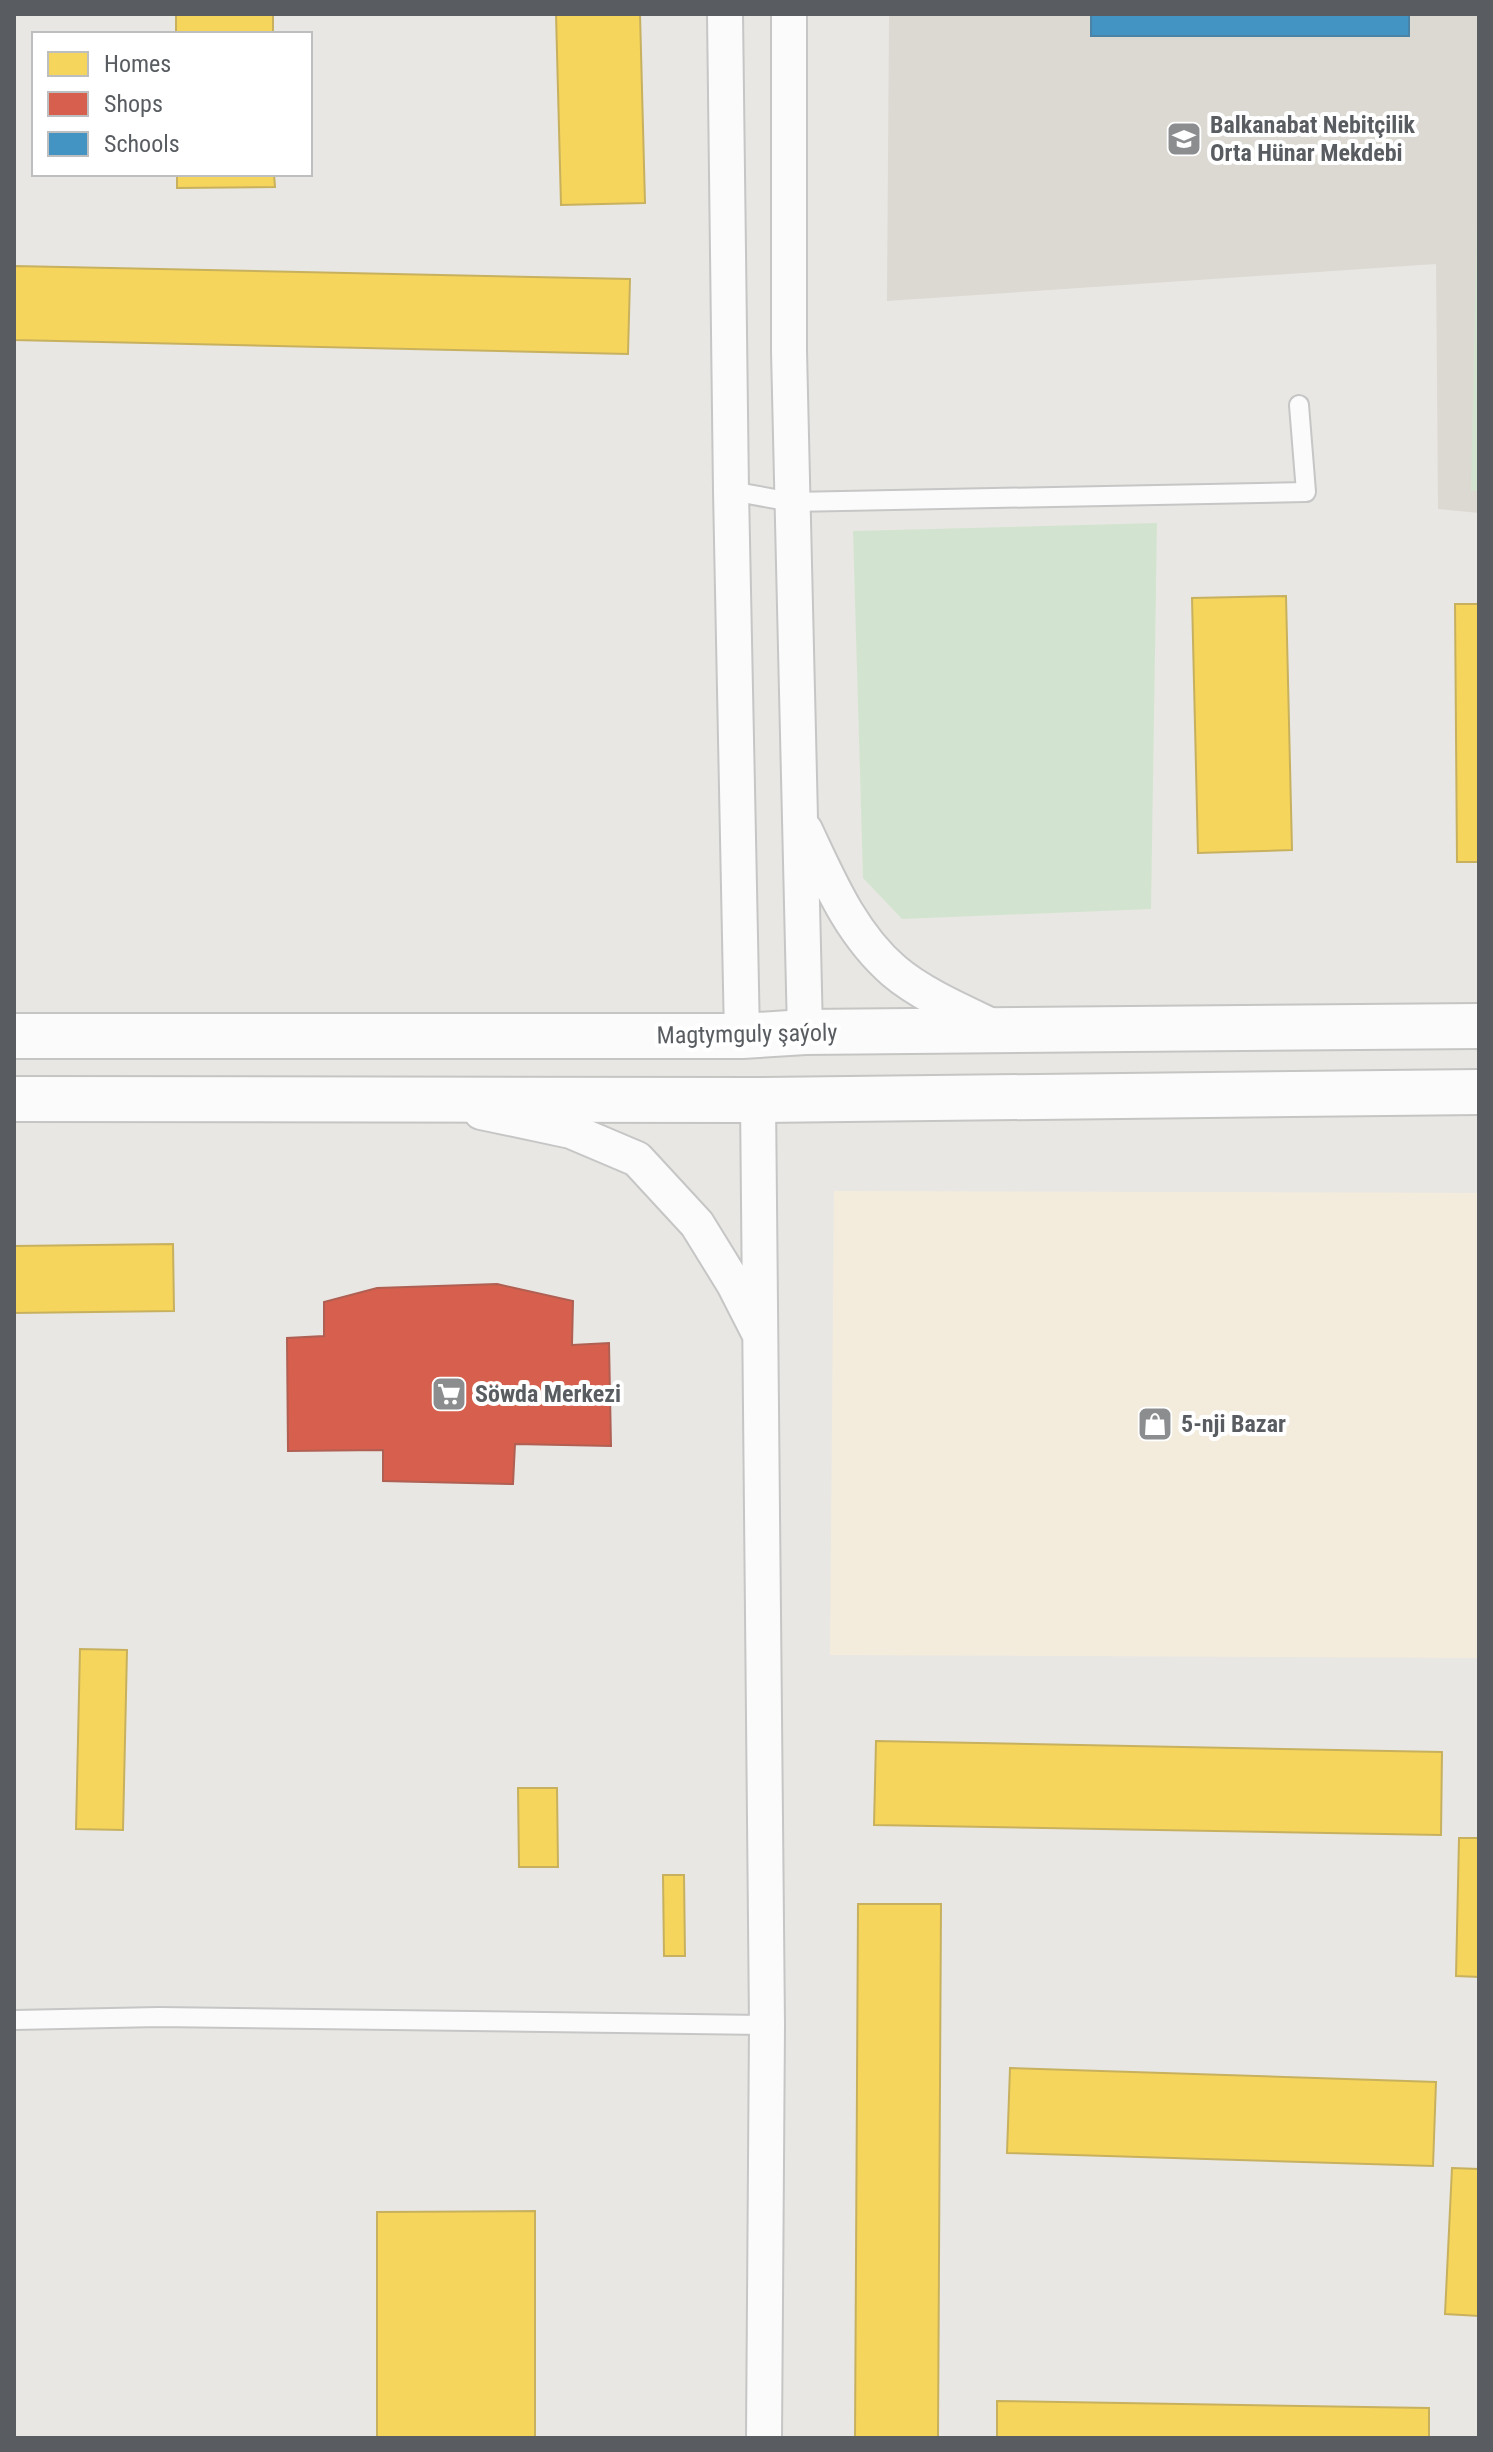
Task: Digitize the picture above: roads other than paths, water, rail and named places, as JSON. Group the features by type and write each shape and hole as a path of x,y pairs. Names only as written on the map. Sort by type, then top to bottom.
{"street":[{"path":"725,14 742,1036"},
{"path":"789,14 792,502 805,1032"},
{"path":"800,818 829,881 857,931 895,972 948,1005 1002,1031"},
{"name":"Magtymguly şaýoly","path":"14,1036 742,1036 805,1032 1479,1026"},
{"path":"14,1099 758,1100 1479,1092"},
{"path":"758,1100 767,2025 764,2438"},
{"path":"434,1101 571,1131 637,1159 697,1224 734,1284 761,1337"}],"lane":[{"path":"731,491 792,502 1306,492 1299,405"},
{"path":"14,2020 159,2017 767,2025"}],"place":[{"name":"Balkanabat Nebitçilik Orta Hünar Mekdebi","path":"1184,139"},
{"name":"Söwda Merkezi","path":"449,1394"},
{"name":"5-nji Bazar","path":"1155,1424"}]}
